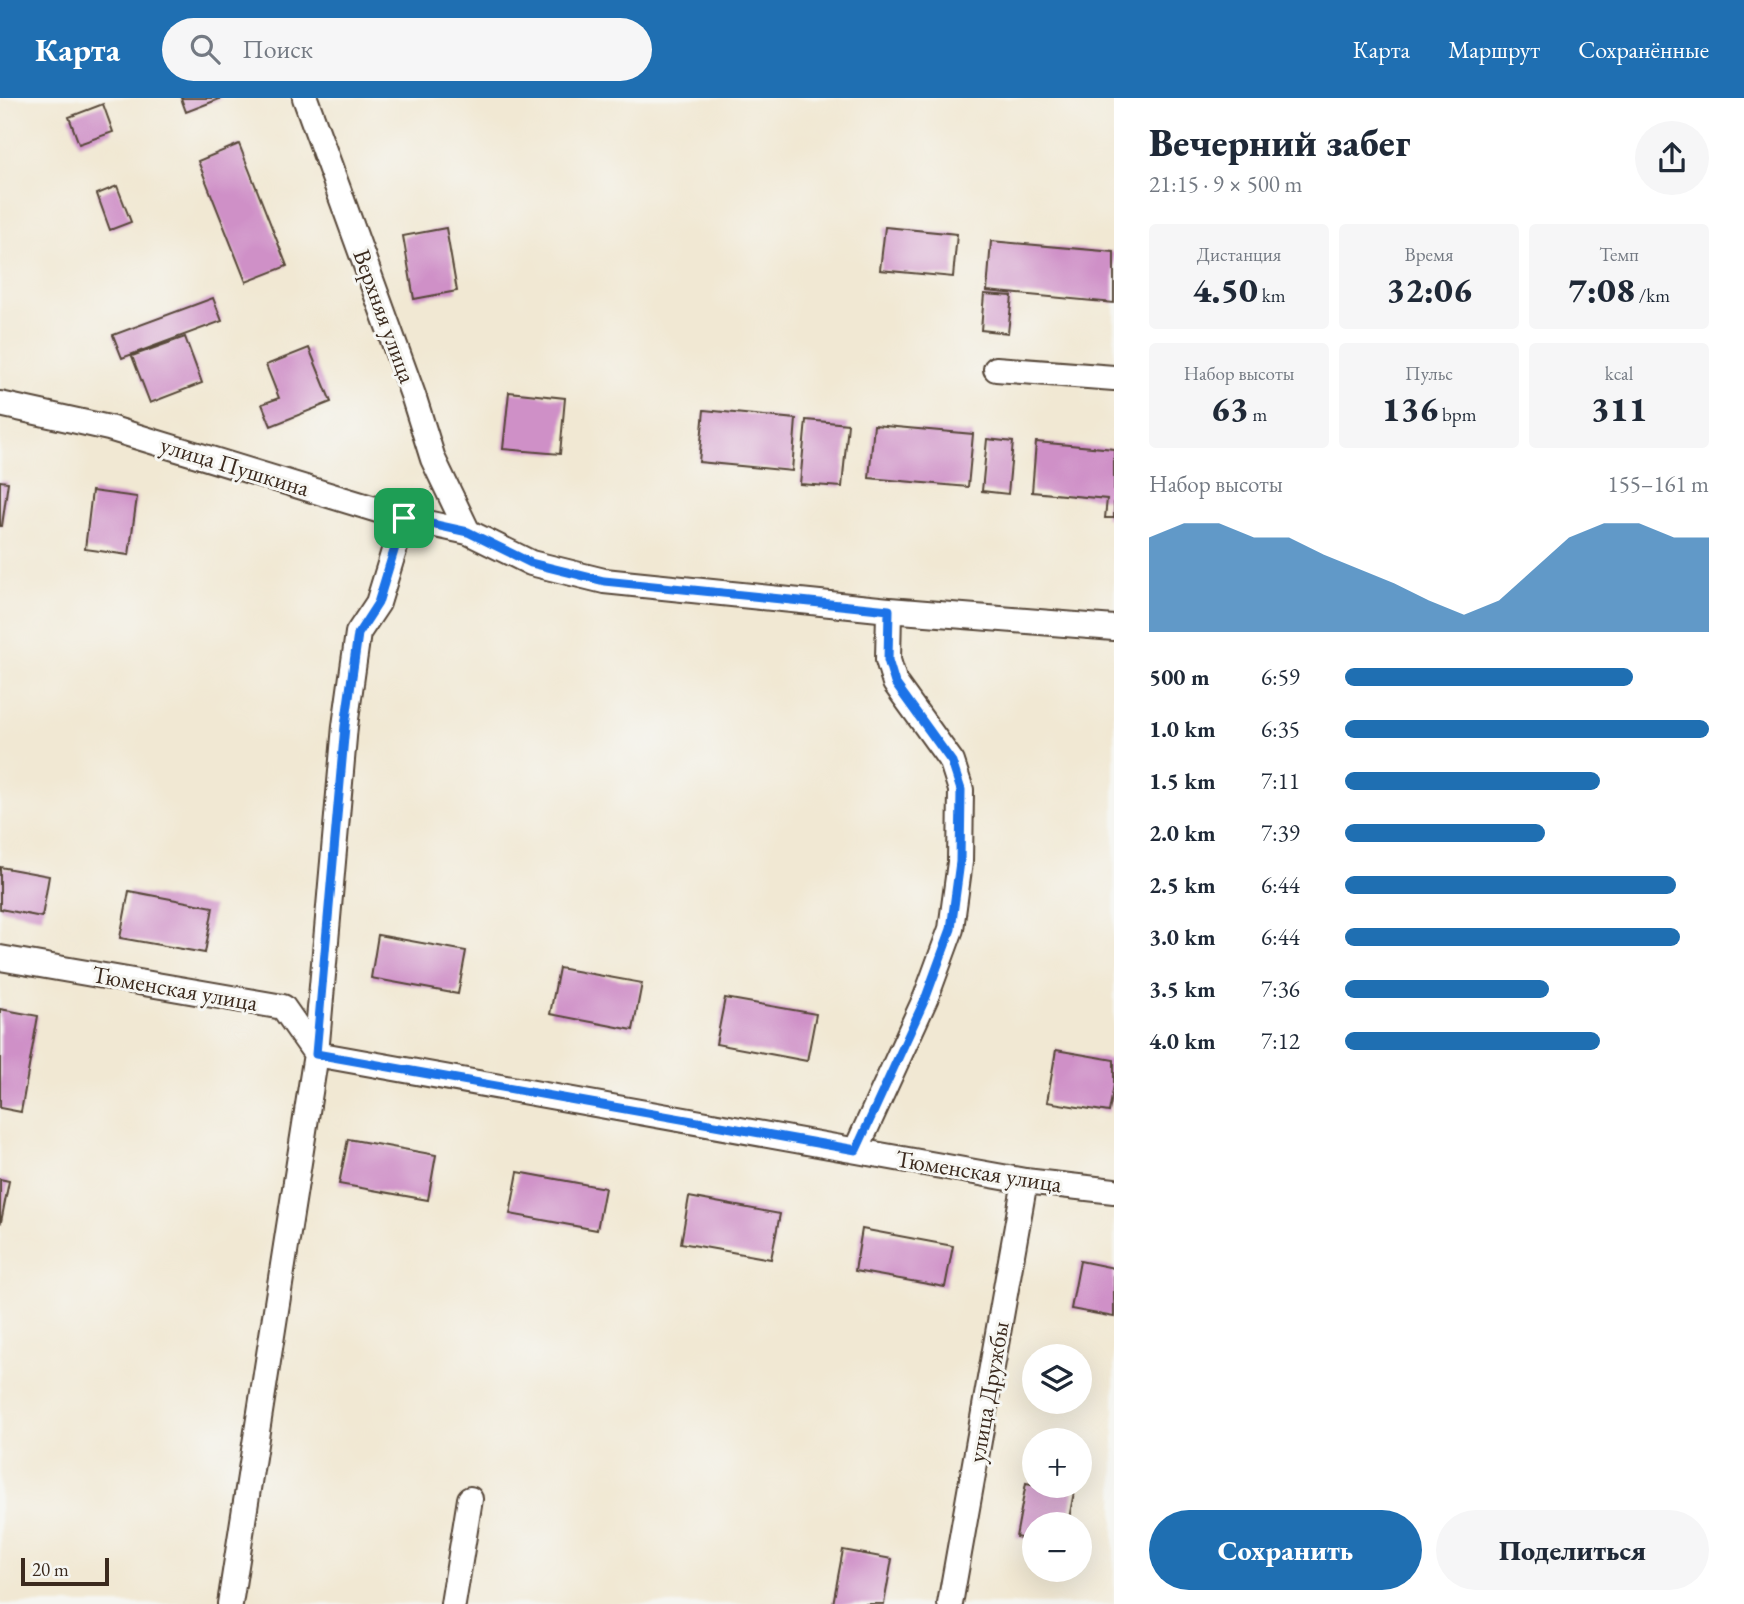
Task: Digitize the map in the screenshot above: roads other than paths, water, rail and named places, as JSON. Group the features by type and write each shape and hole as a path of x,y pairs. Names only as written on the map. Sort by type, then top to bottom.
{"street":[{"name":"Верхняя улица","path":"305,98 413,395 433,459 468,532"},
{"path":"996,369 1114,377"},
{"name":"улица Пушкина","path":"0,404 109,428 404,518 468,532 531,563 604,581 889,610 1114,628"},
{"path":"230,1604 316,1054 345,726 358,634 378,603 404,518"},
{"path":"856,1150 939,963 951,929 960,862 961,790 952,762 895,683 888,660 889,610"},
{"name":"Тюменская улица","path":"0,958 283,1007 316,1054 1026,1181 1114,1191"},
{"name":"улица Дружбы","path":"950,1604 1026,1181"},
{"path":"453,1604 470,1499"}]}
